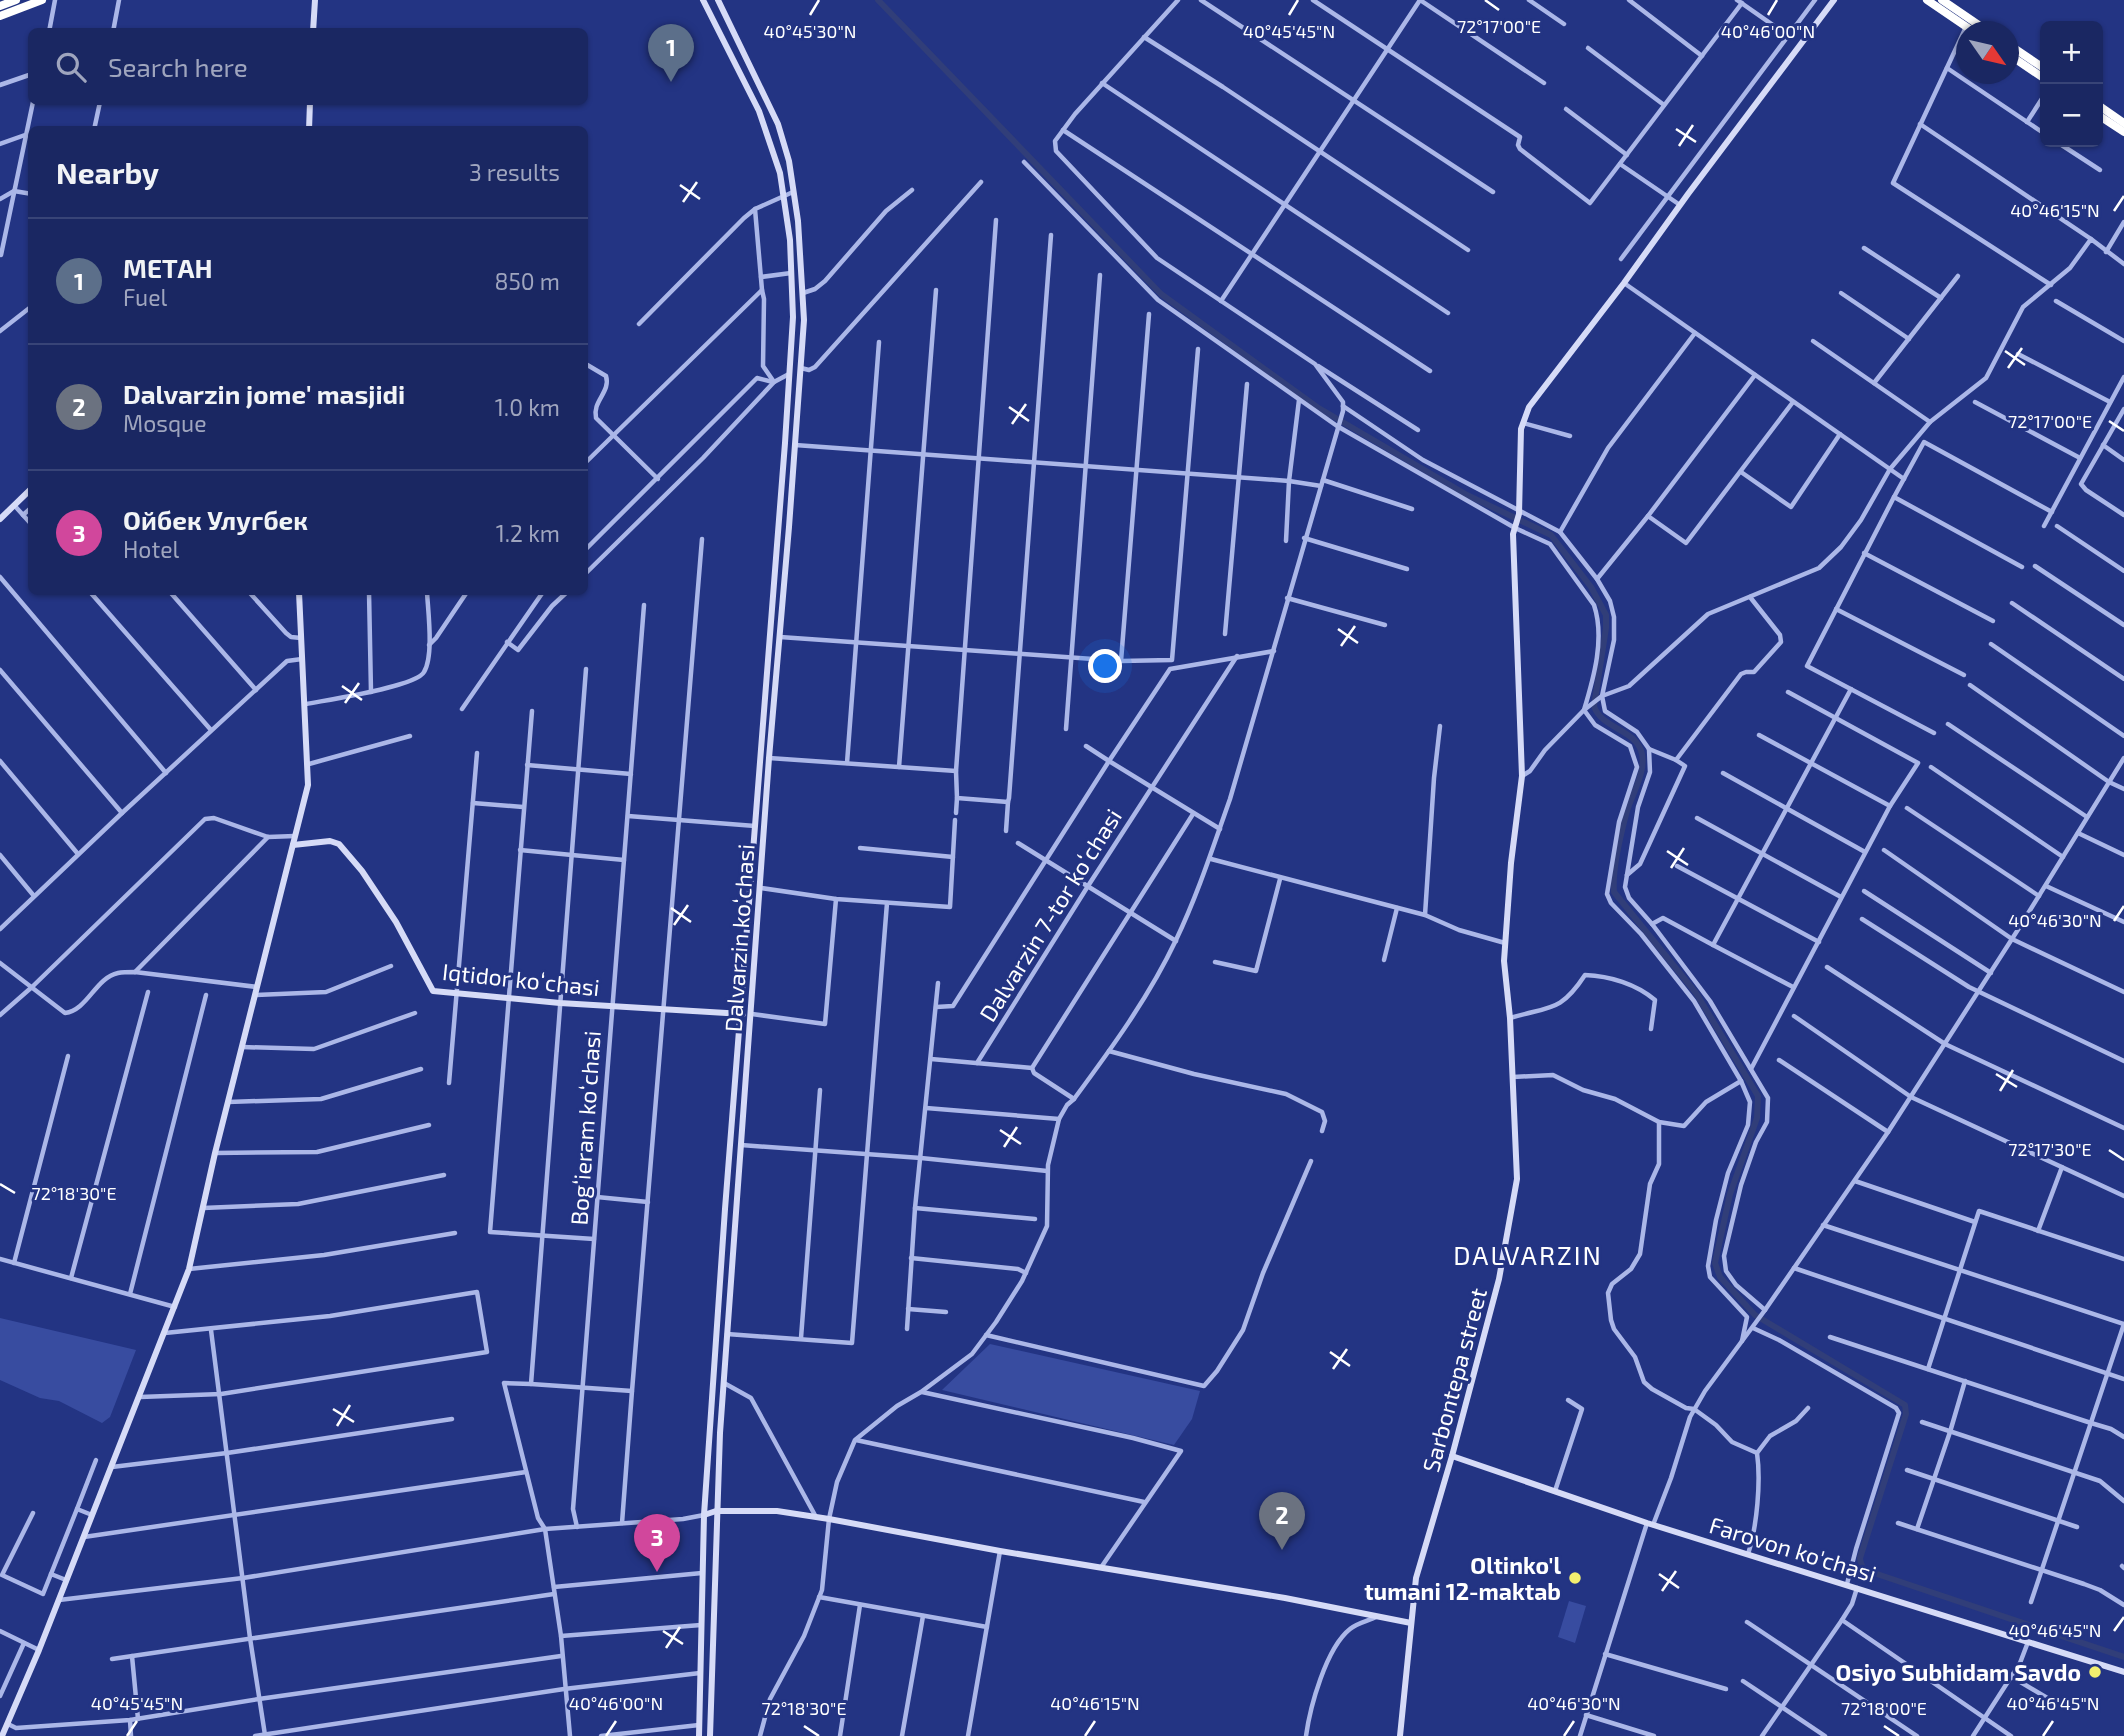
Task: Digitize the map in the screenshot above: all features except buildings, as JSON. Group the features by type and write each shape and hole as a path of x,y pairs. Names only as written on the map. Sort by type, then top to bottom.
{"highway":[{"path":"0,6 16,0"},
{"path":"0,16 42,0"},
{"path":"1927,0 1958,21"},
{"path":"1942,0 1973,21"},
{"path":"2019,51 2040,66"},
{"path":"2019,61 2040,76"},
{"path":"2103,108 2124,123"},
{"path":"2103,118 2124,132"}],"street":[{"path":"50,28 55,0"},
{"path":"114,28 119,0"},
{"path":"313,28 315,0"},
{"name":"Dalvarzin koʻchasi","path":"699,1736 704,1515 793,317 790,240 778,164 755,101 704,0"},
{"name":"Dalvarzin koʻchasi","path":"710,1736 716,1511 723,1383 804,316 798,221 789,161 775,118 718,0"},
{"path":"1178,0 1063,130 1055,141 1056,151 1157,258 1418,430"},
{"path":"1202,0 1493,192"},
{"path":"1313,0 1520,137 1520,149 1590,203 1702,56 1739,2 1790,37"},
{"path":"1221,301 1420,0 1544,83"},
{"path":"1529,0 1564,24"},
{"path":"1629,0 1702,56"},
{"path":"1621,259 1790,37 1815,0"},
{"path":"1570,436 1522,423 1538,395 1624,284 1834,0"},
{"path":"1144,37 1468,250"},
{"path":"1588,48 1664,105"},
{"path":"1956,53 1893,183 2051,285"},
{"path":"1947,68 2040,131"},
{"path":"0,85 28,75"},
{"path":"1102,83 1448,313"},
{"path":"2027,122 2040,102"},
{"path":"1,255 32,105"},
{"path":"95,126 99,105"},
{"path":"309,126 310,105"},
{"path":"1566,110 1627,155"},
{"path":"1920,124 2124,264"},
{"path":"1063,130 1430,371"},
{"path":"0,144 24,135"},
{"path":"2065,147 2100,170"},
{"path":"778,164 789,161"},
{"path":"1024,162 1158,300 1337,425 1515,527 1550,544 1594,605 1600,633 1586,708 1595,725 1630,746 1637,767 1619,822 1607,894 1611,903 1641,934 1694,1001 1750,1102 1748,1125 1728,1173 1708,1266 1710,1277 1746,1317 1742,1342"},
{"path":"1620,164 1681,205"},
{"path":"801,368 809,370 815,367 981,182"},
{"path":"803,293 815,289 824,281 886,211 912,190"},
{"path":"0,200 14,191 28,193"},
{"path":"639,324 744,218 755,209 793,192"},
{"path":"755,209 764,299 763,366 774,383"},
{"path":"956,813 956,771 996,220"},
{"path":"2106,251 2124,222"},
{"path":"1006,831 1051,234"},
{"path":"1522,776 1530,771 1545,750 1586,708 1602,696 1629,686 1708,614 1819,568 1841,547 1861,520 1890,469 1930,422 1986,378 2023,307 2070,268 2091,239"},
{"path":"1864,247 1941,298"},
{"path":"761,278 791,273"},
{"path":"1066,729 1100,275"},
{"path":"1874,383 1958,276"},
{"path":"1624,284 1904,479"},
{"path":"588,460 762,290"},
{"path":"899,767 936,290"},
{"path":"1842,293 1909,339"},
{"path":"2056,301 2124,341"},
{"path":"0,331 28,309"},
{"path":"1121,661 1149,314"},
{"path":"793,317 804,316"},
{"path":"1560,532 1608,448 1695,332"},
{"path":"1813,341 1930,422"},
{"path":"847,763 879,342"},
{"path":"780,637 1121,661 1172,660 1198,349"},
{"path":"2018,354 2110,402"},
{"path":"760,1736 770,1699 804,1636 822,1590 829,1518 837,1482 855,1440 897,1406 921,1392 972,1354 1026,1273 1047,1226 1048,1171 1059,1119 1109,1051 1158,974 1176,941 1211,859 1343,409 1343,402 1315,364"},
{"path":"588,365 607,376 608,380 608,385 595,406 596,418 658,478"},
{"path":"588,571 703,458 774,383 789,374"},
{"path":"1597,579 1755,375"},
{"path":"2044,526 2124,377"},
{"path":"588,547 757,378 774,383"},
{"path":"1226,634 1247,384"},
{"path":"1286,541 1289,481 1299,400"},
{"path":"1648,516 1686,543 1793,402"},
{"path":"1975,402 2080,458"},
{"path":"1343,409 1423,460 1560,532 1597,579 1610,601 1614,617 1614,640 1602,696 1605,711 1637,732 1649,749 1685,766 1640,864 1627,875"},
{"path":"2124,409 2081,484 2124,515"},
{"name":"Sarbontepa street","path":"1400,1736 1416,1578 1499,1279 1517,1179 1510,1018 1504,961 1511,863 1522,776 1513,534 1519,512 1522,423"},
{"path":"1741,472 1791,507 1840,434"},
{"path":"1934,733 1807,666 1864,553 1924,442 2052,512"},
{"path":"795,445 1322,483 1412,509"},
{"path":"2103,445 2124,460"},
{"path":"0,519 28,492"},
{"path":"1894,498 2022,567"},
{"path":"14,505 28,521"},
{"path":"23,516 28,511"},
{"path":"2057,526 2124,570"},
{"path":"1304,538 1407,569"},
{"path":"622,1522 702,539"},
{"path":"1864,553 1993,621"},
{"path":"2035,566 2124,625"},
{"path":"0,577 166,773"},
{"path":"93,595 211,730"},
{"path":"173,595 256,690"},
{"path":"252,595 286,633 291,637 301,638"},
{"path":"2,1736 39,1650 189,1269 215,1153 308,785 299,595"},
{"path":"369,595 371,692"},
{"path":"306,704 371,692 416,680 423,675 428,661 427,595"},
{"path":"428,646 465,595"},
{"path":"462,709 539,595"},
{"path":"506,642 518,650 564,595"},
{"path":"1676,760 1741,674 1746,671 1754,672 1781,642 1780,635 1750,597"},
{"path":"1287,598 1385,625"},
{"path":"2012,603 2124,679"},
{"name":"Bogʻieram koʻchasi","path":"577,1527 573,1509 644,605"},
{"path":"1836,609 1964,675"},
{"path":"1991,644 2124,736"},
{"path":"936,1007 953,1006 1170,669 1274,651"},
{"name":"Dalvarzin 7-tor koʻchasi","path":"977,1063 1237,656"},
{"path":"0,929 287,661 303,659"},
{"path":"531,1384 586,669"},
{"path":"0,670 122,813"},
{"path":"1970,685 2109,782 2124,789"},
{"path":"1713,945 1851,689"},
{"path":"1751,1069 1890,806 1918,763 1788,692"},
{"path":"532,710 490,1232 594,1240"},
{"path":"1948,724 2087,817"},
{"path":"1425,915 1440,726"},
{"path":"1759,735 1890,806"},
{"path":"309,764 410,736"},
{"path":"761,740 771,740"},
{"path":"1086,746 1220,829"},
{"path":"1649,749 1650,772 1638,807 1625,887 1629,898 1710,1001 1768,1098 1767,1122 1756,1142 1741,1185 1724,1256 1726,1271 1736,1285 1764,1312"},
{"path":"449,1083 477,753"},
{"path":"769,758 956,771"},
{"path":"1580,1736 1650,1524 1694,1409 1888,1132 2124,758"},
{"path":"0,761 78,854"},
{"path":"527,765 631,774"},
{"path":"1931,767 2063,857"},
{"path":"1723,773 1865,852"},
{"path":"957,798 1008,802"},
{"path":"473,803 523,807"},
{"path":"1907,808 2039,896"},
{"path":"1032,1068 1193,814"},
{"path":"628,816 756,826"},
{"path":"0,1014 32,987 205,819 214,818 268,837 295,836"},
{"path":"1698,818 1841,897"},
{"path":"761,888 836,899 950,907 955,820"},
{"path":"2078,833 2124,855"},
{"path":"135,972 268,837"},
{"name":"Iqtidor koʻchasi","path":"293,845 330,841 340,844 362,871 396,922 420,964 430,989 437,992 560,1003 752,1014"},
{"path":"1018,843 1176,941"},
{"path":"860,848 953,857"},
{"path":"520,850 624,860"},
{"path":"1884,850 2012,939 2124,992"},
{"path":"0,855 34,896"},
{"path":"1211,859 1425,915 1459,930 1505,943"},
{"path":"1677,866 1819,942"},
{"path":"1215,962 1256,971 1280,878"},
{"path":"2045,886 2124,922"},
{"path":"1864,891 1990,972"},
{"path":"752,1014 825,1024 836,899"},
{"path":"727,1334 852,1343 887,903"},
{"path":"1384,960 1397,908"},
{"path":"1652,924 1663,918 1794,987"},
{"path":"1862,919 1979,991 2124,1061"},
{"path":"0,963 65,1013 73,1012 102,982 116,973 135,972 257,991 326,992 391,966"},
{"path":"1827,967 1945,1044 2124,1128"},
{"path":"1510,1018 1558,1006 1570,996 1585,975 1594,975 1618,980 1646,992 1655,1000 1651,1029"},
{"path":"906,1329 915,1208 938,983"},
{"path":"71,1278 148,992"},
{"path":"130,1294 206,995"},
{"path":"242,1047 314,1049 415,1013"},
{"path":"1794,1016 1911,1097 2124,1196"},
{"path":"1109,1051 1194,1074 1286,1094 1322,1112 1325,1121 1322,1131"},
{"path":"14,1263 68,1056"},
{"path":"931,1059 1032,1068"},
{"path":"1779,1060 1888,1132"},
{"path":"1032,1068 1034,1073 1074,1099"},
{"path":"228,1102 321,1098 421,1069"},
{"path":"1513,1077 1553,1075 1583,1090 1615,1099 1659,1122 1684,1126 1706,1102 1741,1082"},
{"path":"735,1088 744,1088"},
{"path":"801,1338 820,1090"},
{"path":"926,1108 1059,1119"},
{"path":"1659,1122 1659,1164 1650,1184 1640,1255 1631,1269 1612,1284 1608,1293 1607,1303 1614,1329 1636,1357 1644,1382 1652,1390 1686,1408 1694,1409 1716,1425 1732,1443 1757,1453"},
{"path":"215,1153 317,1152 429,1125"},
{"path":"741,1145 921,1158 1048,1171"},
{"path":"986,1335 1204,1386 1243,1330 1267,1261 1311,1161"},
{"path":"2038,1231 2062,1167"},
{"path":"203,1208 298,1204 444,1175"},
{"path":"1855,1181 1975,1222"},
{"path":"597,1197 648,1202"},
{"path":"915,1208 1035,1219"},
{"path":"1928,1369 1979,1211 2124,1259"},
{"path":"1824,1224 2124,1324 2031,1602"},
{"path":"189,1269 324,1255 455,1233"},
{"path":"911,1258 1018,1269 1026,1273"},
{"path":"0,1259 175,1307"},
{"path":"1794,1268 2124,1379"},
{"path":"140,1397 220,1394 487,1352 477,1292 330,1316 165,1333"},
{"path":"908,1308 946,1312"},
{"path":"1754,1326 1890,1404 1899,1413 1847,1584"},
{"path":"211,1330 265,1735"},
{"path":"1830,1337 2110,1429 2124,1437"},
{"path":"1917,1529 1965,1381"},
{"path":"723,1383 751,1398 816,1517"},
{"path":"570,1736 561,1636 545,1530 538,1518 504,1384 632,1391"},
{"path":"921,1392 1181,1451 1102,1566"},
{"path":"1555,1492 1582,1409 1568,1400"},
{"path":"1748,1554 1755,1511 1757,1453 1770,1436 1796,1420 1808,1408"},
{"path":"111,1468 452,1419"},
{"path":"1922,1422 2100,1481 2124,1501"},
{"path":"855,1440 1144,1502"},
{"name":"Farovon ko'chasi","path":"1452,1456 1650,1524 2124,1672"},
{"path":"33,1513 2,1575 43,1594 96,1460"},
{"path":"1907,1470 2077,1527"},
{"path":"83,1537 526,1472"},
{"path":"78,1509 92,1515"},
{"path":"58,1600 243,1578 545,1530 683,1519 716,1511 777,1511 829,1518 1000,1551 1102,1566 1411,1623"},
{"path":"1898,1523 2100,1590 2124,1605"},
{"path":"968,1736 1000,1551"},
{"path":"554,1587 702,1573"},
{"path":"51,1574 66,1580"},
{"path":"1762,1736 1842,1620 1852,1604 1857,1587"},
{"path":"112,1659 555,1594"},
{"path":"819,1597 987,1627"},
{"path":"840,1736 860,1605"},
{"path":"902,1736 923,1616"},
{"path":"1306,1736 1315,1693 1338,1644 1351,1628 1377,1616"},
{"path":"1842,1620 2011,1736"},
{"path":"1747,1622 1812,1663 1917,1736"},
{"path":"561,1636 701,1625"},
{"path":"0,1631 39,1650"},
{"path":"1973,1736 2012,1677 2029,1641"},
{"path":"1,1692 24,1643"},
{"path":"1605,1654 1726,1689"},
{"path":"132,1656 138,1719"},
{"path":"8,1724 16,1728 130,1720 561,1656"},
{"path":"255,1736 564,1689 700,1674"},
{"path":"2012,1677 2054,1702"},
{"path":"1743,1681 1825,1736"},
{"path":"1586,1715 1654,1736"},
{"path":"130,1720 131,1736"},
{"path":"601,1736 699,1725"}],"shaded area":[{"path":"0,1318 136,1350 110,1417 102,1423 59,1401 40,1398 0,1380"},
{"path":"990,1344 1200,1391 1192,1419 1174,1445 942,1390"},
{"path":"1569,1601 1586,1606 1575,1643 1558,1637"}],"waterway":[{"path":"878,0 1161,294 1317,407 1467,495 1551,535 1591,587 1606,615 1594,706 1604,720 1633,739 1639,746 1643,761 1620,840 1614,873 1614,892 1696,993 1758,1096 1757,1118 1730,1194 1715,1263 1720,1277 1755,1315 1905,1405 1906,1414 1860,1558 1862,1566 1871,1572 2124,1657"}],"place":[{"name":"МЕТАН","path":"671,82"},
{"name":"Dalvarzin jome' masjidi","path":"1282,1550"},
{"name":"Ойбек Улугбек","path":"657,1572"},
{"name":"Oltinko'l tumani 12-maktab","path":"1575,1578"},
{"name":"Osiyo Subhidam Savdo","path":"2095,1672"}],"district":[{"name":"DALVARZIN","path":"1528,1254"}]}
